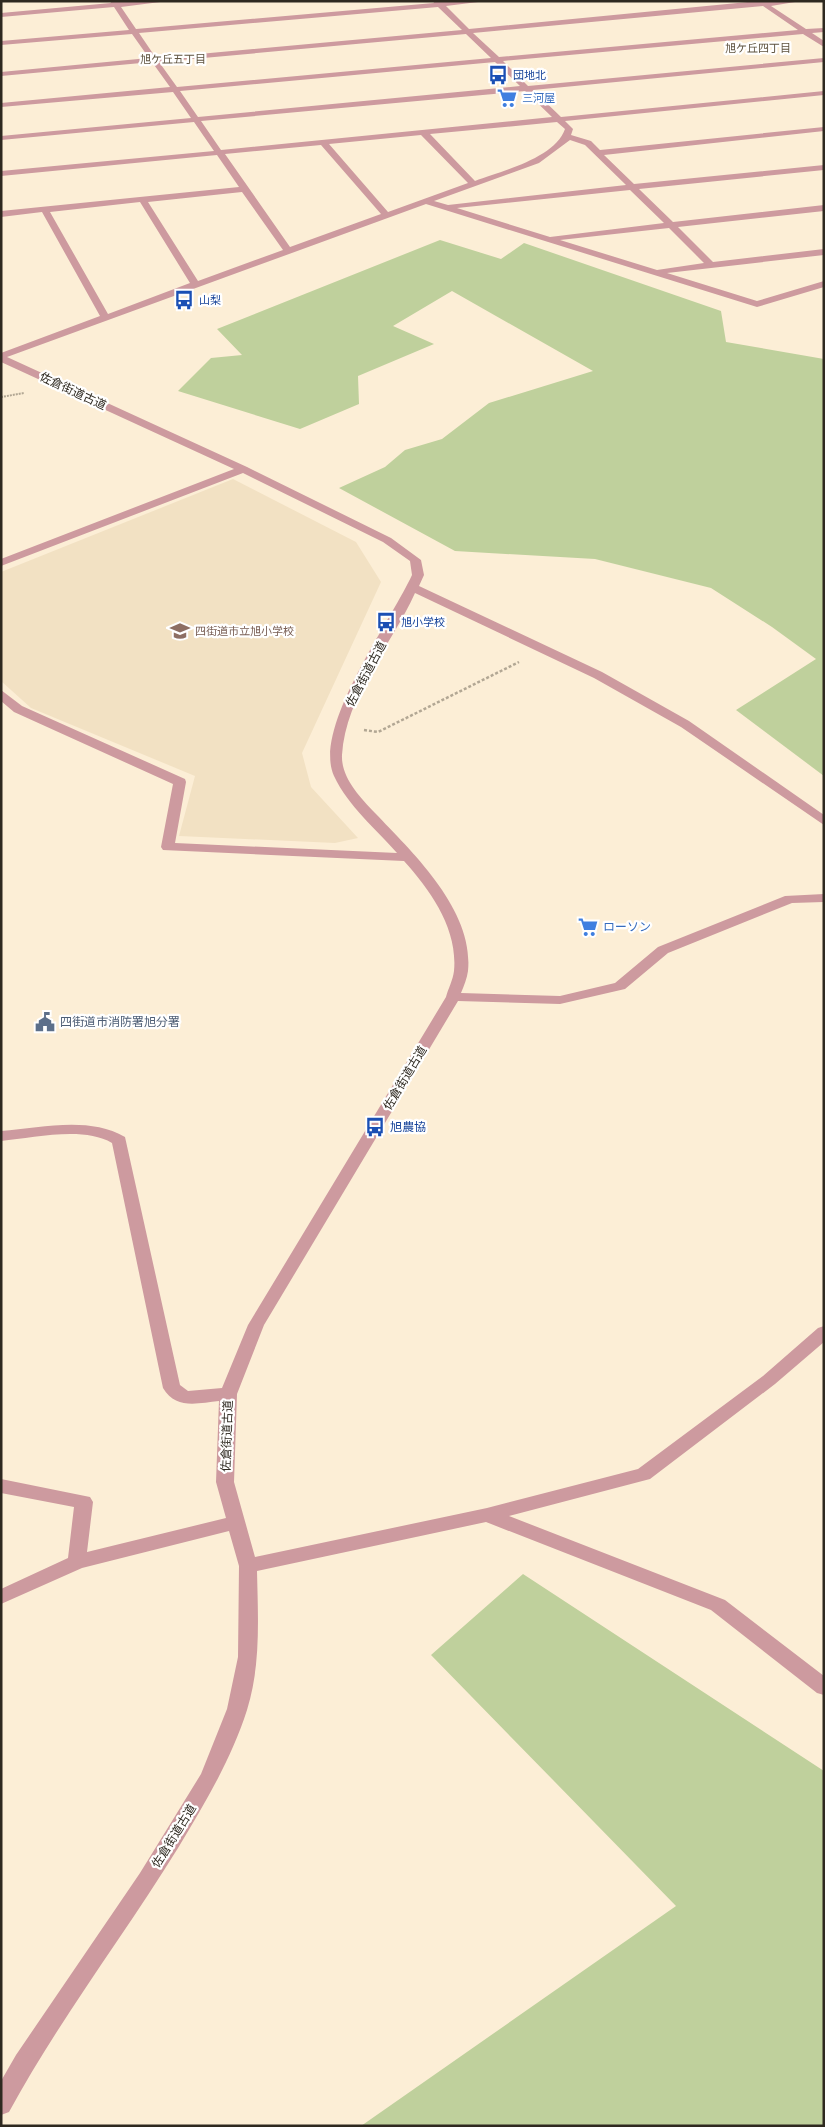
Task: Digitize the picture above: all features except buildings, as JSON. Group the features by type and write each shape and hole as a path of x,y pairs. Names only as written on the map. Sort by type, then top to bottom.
{"street":[{"path":"1,15 114,3 166,1"},
{"path":"1,43 438,3 483,1"},
{"path":"1,74 798,1"},
{"path":"114,3 288,251"},
{"path":"1,357 474,184 536,160 564,141 569,129 560,119 438,3"},
{"path":"763,3 824,45"},
{"path":"1,105 824,30"},
{"path":"1,138 824,60"},
{"path":"1,174 824,93"},
{"path":"597,153 824,129"},
{"path":"424,133 474,184"},
{"path":"567,136 588,144 711,265"},
{"path":"324,143 386,215"},
{"path":"445,207 824,168"},
{"path":"1,214 246,189"},
{"path":"143,200 196,285"},
{"path":"425,201 757,304 824,284"},
{"path":"547,239 824,208"},
{"path":"44,210 106,318"},
{"path":"655,272 824,252"},
{"name":"佐倉街道古道","path":"1,357 243,469 404,550 415,560 418,575 413,588 347,708 336,755 339,773 352,795 407,857 442,901 453,924 460,946 461,971 453,998 256,1325 228,1394 225,1482 248,1566 248,1657 237,1709 210,1777 147,1879 24,2062 1,2104"},
{"path":"1,564 243,469"},
{"path":"413,588 598,675 685,724 824,820"},
{"path":"1,694 18,709 180,782 168,847 407,857"},
{"path":"453,998 560,1000 620,986 663,950 790,899 824,898"},
{"path":"1,1136 84,1128 104,1132 119,1141 172,1388 184,1398 228,1394"},
{"path":"248,1566 487,1515 644,1474 770,1380 824,1332"},
{"path":"1,1486 84,1502 77,1562"},
{"path":"487,1515 718,1605 824,1687"},
{"path":"1,1597 77,1562 237,1522"}],"path":[{"path":"342,728 378,732 543,650"}],"shaded area":[{"name":"四街道市立旭小学校","path":"233,479 356,542 381,582 302,753 311,787 358,838 335,843 179,836 195,776 31,708 1,681 1,572"}],"green space":[{"path":"440,240 501,259 524,243 721,311 726,342 824,359 824,776 736,710 816,659 772,627 711,588 595,559 455,551 339,488 385,467 405,450 442,439 489,403 593,371 452,291 393,326 434,344 358,376 359,404 300,429 178,391 211,358 242,355 217,329"},
{"path":"523,1574 824,1771 824,2126 361,2126 676,1906 431,1655"}],"place":[{"name":"団地北","path":"498,75"},
{"name":"三河屋","path":"507,98"},
{"name":"山梨","path":"184,300"},
{"name":"旭小学校","path":"386,622"},
{"name":"四街道市立旭小学校","path":"180,631"},
{"name":"ローソン","path":"588,927"},
{"name":"四街道市消防署旭分署","path":"45,1022"},
{"name":"旭農協","path":"375,1127"}],"district":[{"name":"旭ケ丘四丁目","path":"758,48"},
{"name":"旭ケ丘五丁目","path":"173,59"}]}
